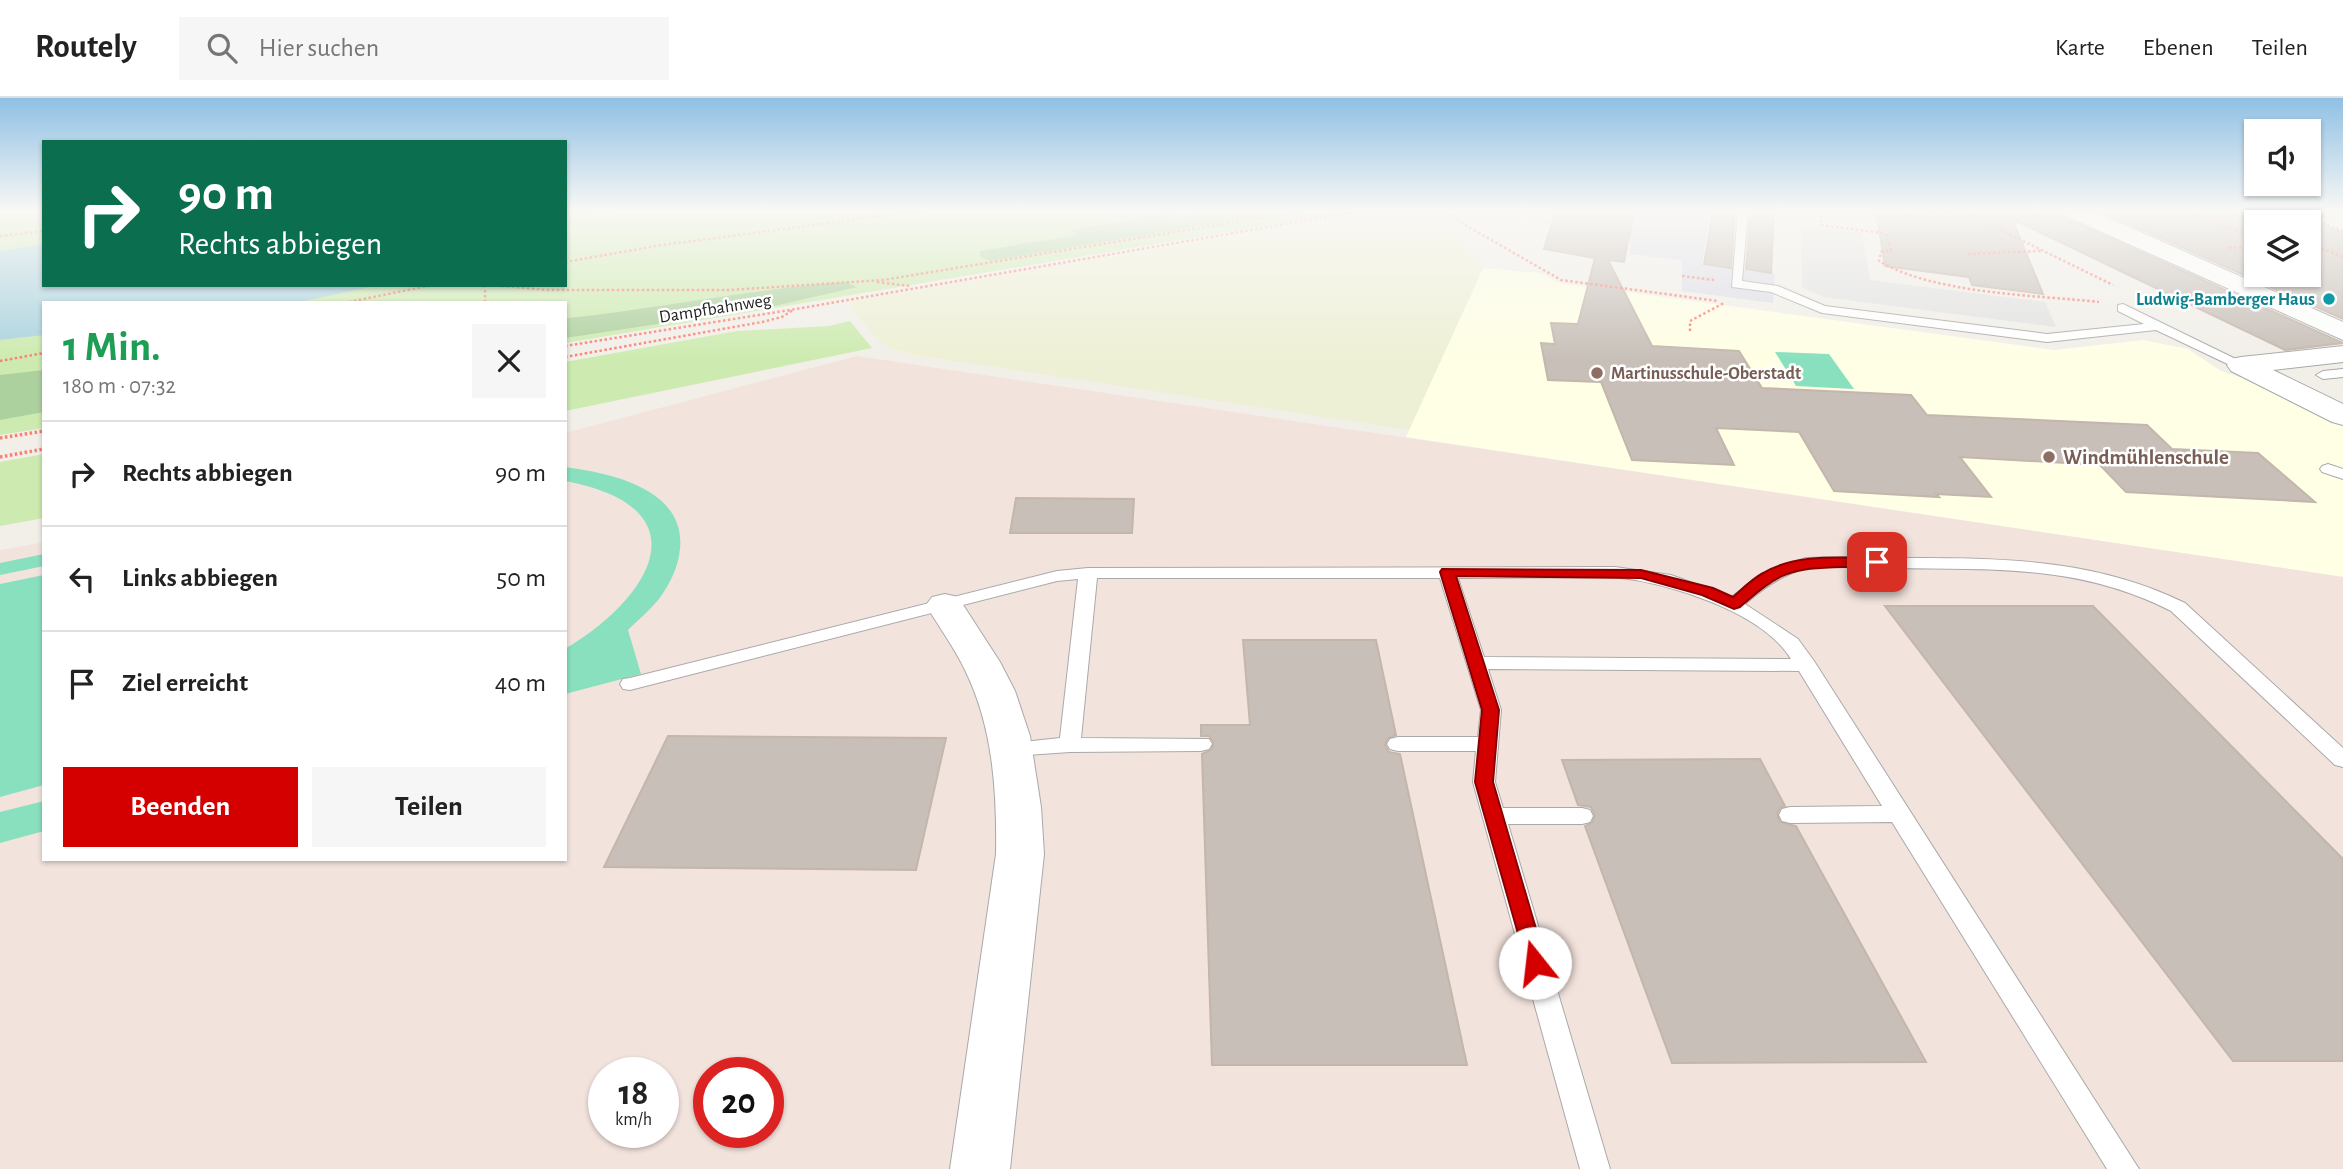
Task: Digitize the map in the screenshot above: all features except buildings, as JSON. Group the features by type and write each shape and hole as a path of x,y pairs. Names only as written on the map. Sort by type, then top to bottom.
{"street":[{"path":"2182,260 2343,332"},
{"path":"2241,365 2343,354"},
{"path":"2241,365 2343,416"},
{"path":"945,605 986,671 1012,749 1020,803 1020,854 980,1169"}],"lane":[{"path":"1738,260 1736,284 1774,289 1822,309 2047,338 2158,326"},
{"path":"2123,308 2241,365"},
{"path":"2323,375 2343,373"},
{"path":"1734,604 1765,577 1806,563 2001,563 2102,578 2158,595 2178,607 2343,760"},
{"path":"1447,572 1491,710 1484,782 1595,1169"},
{"path":"1070,745 1088,573"},
{"path":"630,684 1057,576 1088,573 1641,574 1708,591 1734,604 1791,643 1807,665 2124,1169"},
{"path":"1476,663 1807,665"},
{"path":"1012,749 1070,745 1201,744"},
{"path":"1398,744 1489,744"},
{"path":"1790,814 1900,814"},
{"path":"1494,816 1582,816"}],"path":[{"path":"513,287 545,290 729,290 917,276 1014,260"},
{"name":"Dampfbahnweg","path":"567,346 1075,260"},
{"path":"1525,260 1560,280 1725,302 1690,321 1690,331"},
{"path":"1879,260 1884,267 1927,281 2113,304 2123,308"},
{"path":"869,280 915,287"},
{"path":"354,301 423,287"},
{"path":"567,357 772,320 796,309"},
{"path":"0,361 42,353"},
{"path":"0,438 42,431"},
{"path":"0,457 42,449"}],"shaded area":[{"path":"1091,260 1477,260 1483,268 1409,430 915,355 888,347 875,336 849,302"},
{"path":"1682,260 1703,260 1702,264 1775,274 1773,303 1682,291"},
{"path":"1802,260 1867,260 1870,280 2045,302 2056,327 1824,297 1802,287"},
{"name":"Windmühlenschule","path":"1483,268 1540,273 1560,283 2054,350 2143,340 2188,349 2221,371 2255,382 2343,424 2343,577 1406,437"},
{"path":"857,356 2343,577 2343,1169 0,1169 0,550 42,542 42,861 567,861 567,432"}],"green space":[{"path":"0,260 42,260 42,287 567,287 567,260 1061,260 567,343 567,301 42,301 42,428 0,435"},
{"path":"845,282 857,287 770,307 567,338 569,318"},
{"path":"850,321 872,348 567,411 567,362 737,331 829,326"},
{"path":"1775,352 1829,354 1854,389 1796,386"},
{"path":"42,370 42,412 0,420 0,375"},
{"path":"42,454 42,518 0,526 0,462"},
{"path":"567,467 623,480 658,498 671,512 679,528 679,556 663,593 628,630 641,674 567,693 567,648 596,628 622,604 641,579 650,555 650,532 636,511 609,494 567,482"},
{"path":"42,554 42,566 0,575 0,563"},
{"path":"42,575 42,786 0,797 0,584"},
{"path":"42,802 42,832 0,843 0,812"}],"water":[{"path":"0,260 42,260 42,287 370,287 304,301 42,301 42,335 0,340"}],"place":[{"name":"Ludwig-Bamberger Haus","path":"2329,299"},
{"name":"Martinusschule-Oberstadt","path":"1597,373"},
{"name":"Windmühlenschule","path":"2049,457"}],"route":[{"path":"1535,963 1484,782 1491,710 1447,572 1641,574 1708,591 1734,604 1765,577 1783,569 1806,563 1877,562"}]}
